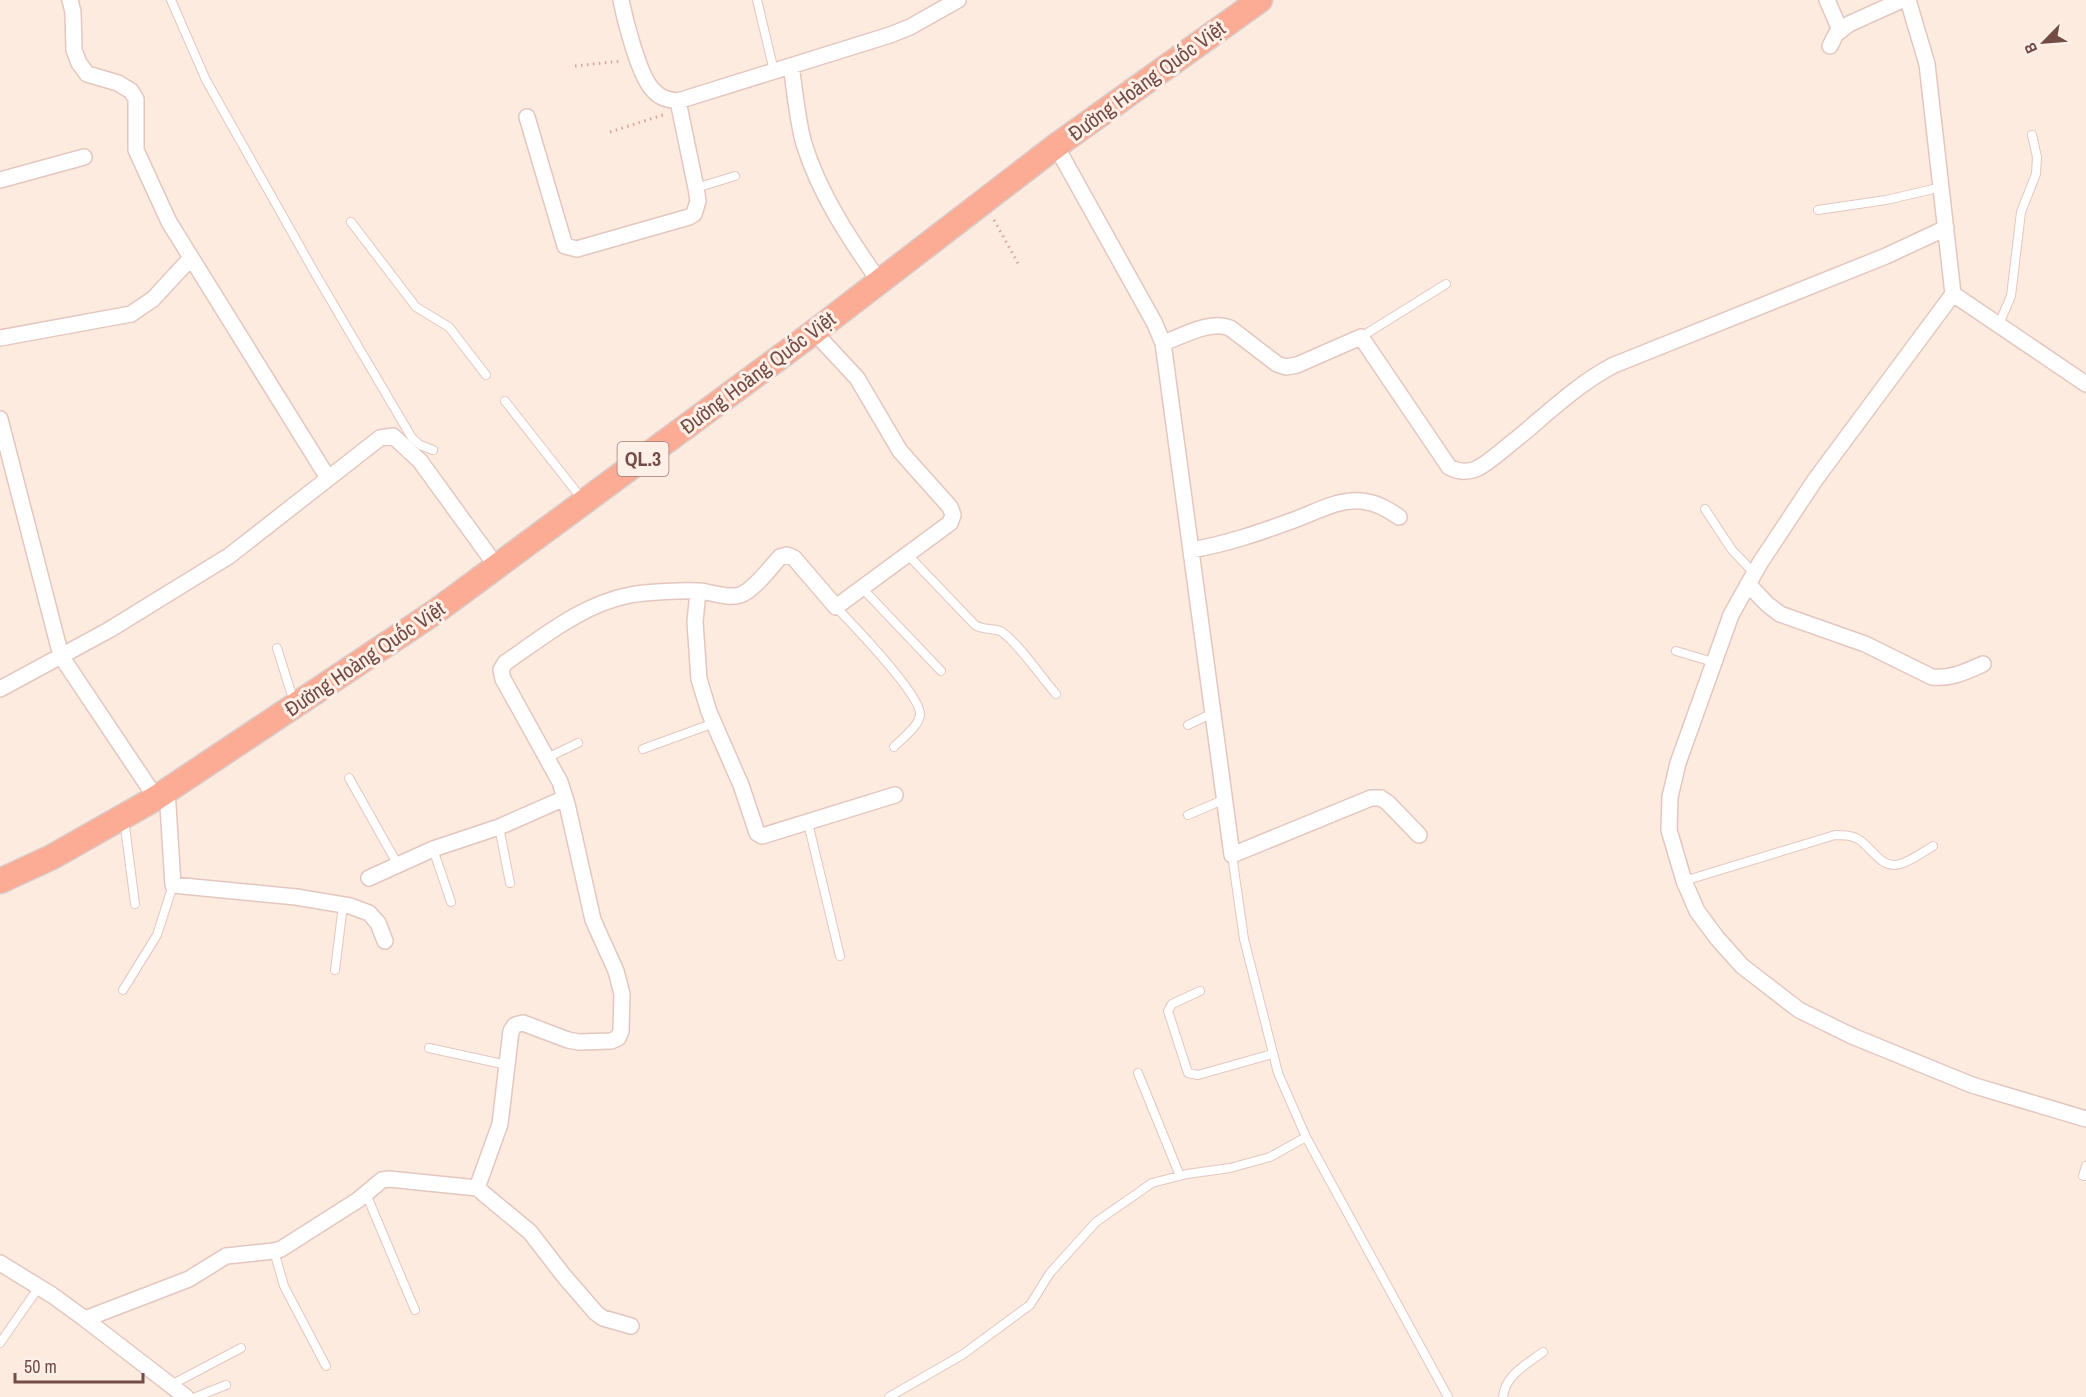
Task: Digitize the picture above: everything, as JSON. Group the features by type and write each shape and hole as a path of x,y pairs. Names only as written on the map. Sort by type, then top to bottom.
{"highway":[{"name":"Đường Hoàng Quốc Việt","path":"0,881 52,857 161,794 435,612 813,332 1056,146 1260,0"}],"street":[{"path":"70,0 73,12 74,50 79,63 87,74 118,83 131,91 136,99 136,150 169,222 328,478"},
{"path":"621,0 644,74 652,89 679,106 774,71 890,35 910,27 958,0"},
{"path":"1827,0 1840,30"},
{"path":"1830,46 1840,30 1902,0"},
{"path":"1908,0 1927,64 1953,294 1815,480 1751,579 1731,615 1678,763 1670,797 1669,830 1684,881 1697,911 1742,966 1798,1010 1852,1036 1972,1084 2086,1119"},
{"path":"791,66 804,142 820,186 843,229 879,281"},
{"path":"527,117 565,246 577,249 688,217 697,209 696,188 679,106"},
{"path":"1056,146 1154,322 1163,344 1232,855 1371,798 1381,798 1388,803 1419,835"},
{"path":"0,180 84,157"},
{"path":"1163,344 1221,324 1230,328 1277,364 1286,367 1297,365 1361,337 1449,466 1456,470 1470,471 1491,459 1594,377 1614,365 1886,256 1946,228"},
{"path":"0,338 131,314 153,299 191,258"},
{"path":"1953,294 2086,384"},
{"path":"477,1188 500,1124 511,1031 515,1025 523,1023 579,1042 610,1041 618,1038 621,1031 620,983 593,920 560,782 502,679 501,670 505,663 567,621 611,600 632,595 698,591 741,595 780,557 787,555 794,558 836,608 950,523 953,515 950,507 900,451 857,378 813,332"},
{"path":"0,419 3,442 60,656 161,794 173,885 234,890 344,905 369,913 378,924 385,941"},
{"path":"0,689 109,630 228,556 380,438 393,436 420,460 497,567"},
{"path":"1191,550 1215,546 1263,531 1336,503 1372,502 1399,516"},
{"path":"1751,579 1767,604 1780,614 1865,644 1932,677 1944,678 1958,675 1983,664"},
{"path":"698,591 695,622 699,679 714,723 741,785 757,833 762,836 896,795"},
{"path":"369,879 433,849 499,827 565,798"},
{"path":"85,1318 189,1279 226,1256 274,1251 366,1194 382,1180 388,1179 477,1188 530,1232 596,1313 603,1318 631,1326"},
{"path":"0,1263 36,1292 85,1318 186,1397"}],"lane":[{"path":"171,0 206,80 316,275 412,438 420,445 433,450"},
{"path":"757,0 774,71"},
{"path":"1999,324 2011,296 2021,212 2036,174 2037,157 2032,135"},
{"path":"696,188 735,176"},
{"path":"1818,210 1886,200 1942,187"},
{"path":"351,222 416,306 449,327 486,375"},
{"path":"1361,337 1446,284"},
{"path":"505,401 585,502"},
{"path":"1705,509 1751,579"},
{"path":"908,554 975,625 986,630 999,630 1009,637 1056,694"},
{"path":"862,588 941,671"},
{"path":"836,608 879,655 913,697 919,709 918,721 894,747"},
{"path":"277,648 296,706"},
{"path":"1676,651 1713,662"},
{"path":"1188,725 1213,713"},
{"path":"643,749 714,723"},
{"path":"547,758 578,743"},
{"path":"349,778 398,865"},
{"path":"1188,815 1225,799"},
{"path":"123,816 135,904"},
{"path":"807,823 840,956"},
{"path":"499,827 510,883"},
{"path":"1684,881 1835,835 1858,839 1889,865 1902,864 1933,846"},
{"path":"433,849 451,902"},
{"path":"1232,855 1244,939 1272,1054 1306,1137 1448,1397"},
{"path":"123,990 157,935 173,885"},
{"path":"335,970 344,905"},
{"path":"1200,991 1172,1004 1168,1011 1188,1073 1198,1075 1272,1054"},
{"path":"429,1048 507,1065"},
{"path":"1138,1073 1180,1176"},
{"path":"889,1397 962,1355 1030,1305 1050,1273 1096,1222 1152,1183 1230,1168 1270,1157 1306,1137"},
{"path":"2084,1176 2086,1166"},
{"path":"366,1194 415,1310"},
{"path":"274,1251 284,1286 326,1366"},
{"path":"0,1343 36,1292"},
{"path":"171,1385 241,1348"},
{"path":"1503,1397 1504,1386 1510,1377 1543,1352"},
{"path":"196,1397 226,1385"}],"path":[{"path":"575,66 639,59"},
{"path":"610,132 679,106"},
{"path":"984,201 1019,265"}]}
